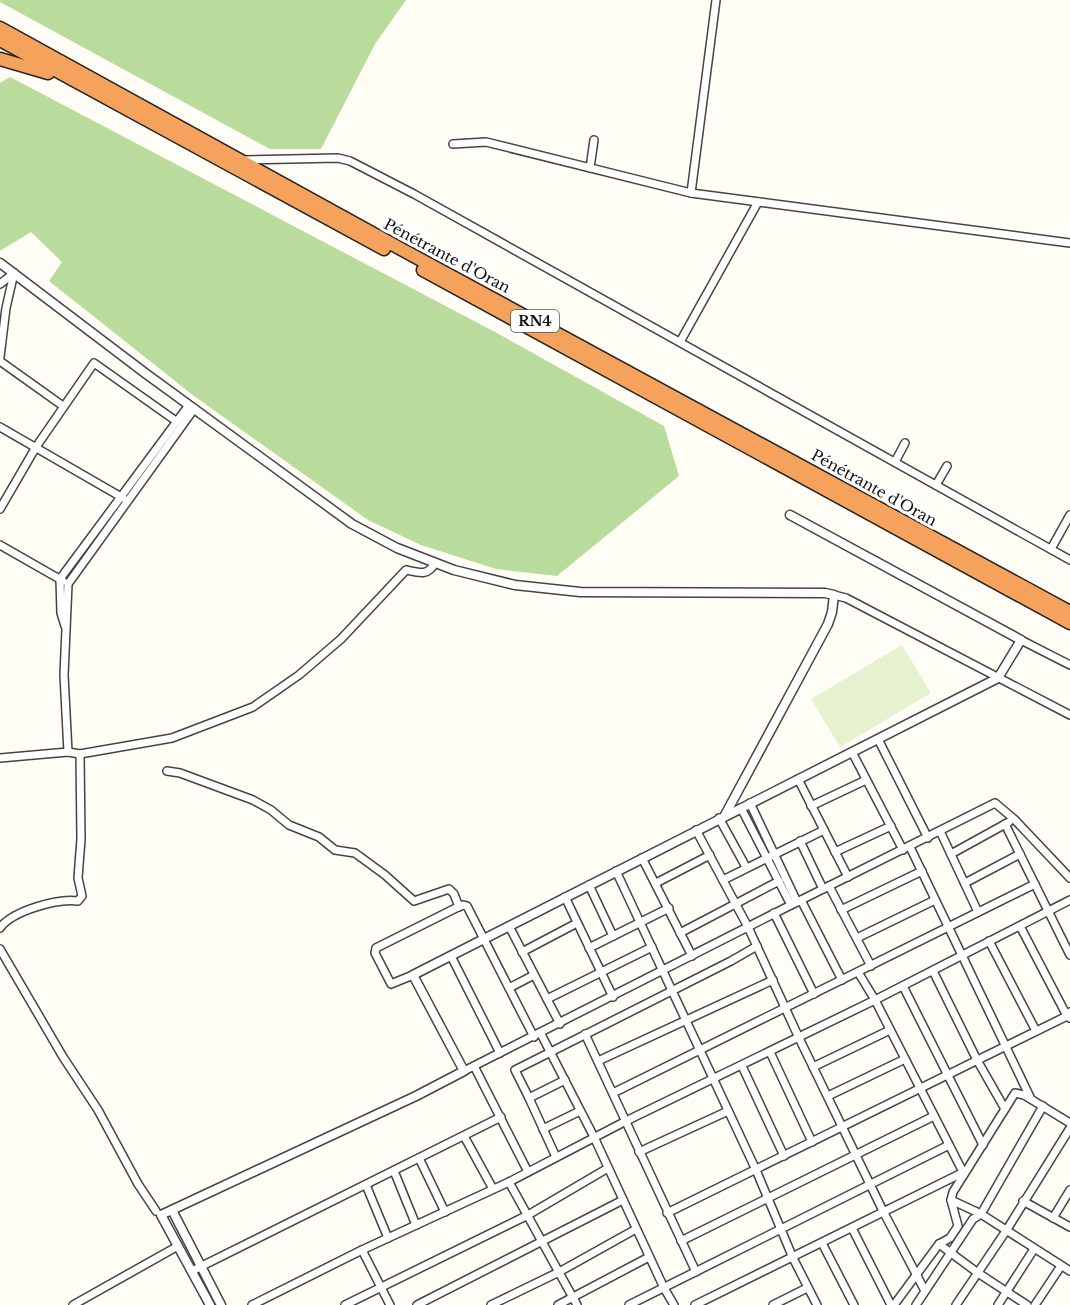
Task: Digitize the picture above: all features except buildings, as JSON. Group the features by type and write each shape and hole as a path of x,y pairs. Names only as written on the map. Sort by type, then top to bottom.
{"highway":[{"path":"0,23 46,54"},
{"name":"Pénétrante d'Oran","path":"0,28 1070,612"},
{"name":"Pénétrante d'Oran","path":"0,40 1070,623"},
{"path":"0,59 84,86"}],"street":[{"path":"691,193 716,0"},
{"path":"590,168 594,140"},
{"path":"453,144 486,142 691,193 1070,243"},
{"path":"240,160 338,158 350,161 1070,560"},
{"path":"680,342 759,202"},
{"path":"0,263 191,407 352,524 397,548 454,570 515,585 579,592 825,593 834,595 846,598 1070,715"},
{"path":"0,284 14,273"},
{"path":"14,273 6,308 0,359 63,406"},
{"path":"0,509 36,447 94,363 176,421"},
{"path":"67,630 61,613 60,579 176,421 191,407"},
{"path":"68,752 64,675 68,584 128,501 191,407"},
{"path":"0,437 2,429 128,501"},
{"path":"895,462 905,443"},
{"path":"936,485 947,466"},
{"path":"790,515 1070,665"},
{"path":"1051,549 1070,515"},
{"path":"0,546 68,584"},
{"path":"0,758 68,752 80,754 172,738 253,707 299,675 341,639 406,570 424,573 431,570 435,562"},
{"path":"722,817 828,624 834,595"},
{"path":"674,1305 565,1080 509,987 483,939 469,908 465,905 459,907 376,948 375,953 391,984 413,975 451,956 483,939 741,807 999,678 1020,640"},
{"path":"878,739 927,838"},
{"path":"852,752 891,826 922,871 1031,1099"},
{"path":"0,928 4,922 41,905 62,900 78,901 82,896 78,878 81,839 80,754"},
{"path":"167,771 180,773 253,800 271,810 289,825 320,837 335,850 355,853 385,875 412,900 419,901 449,889 454,894 459,907"},
{"path":"798,779 848,877"},
{"path":"811,806 866,780"},
{"path":"750,803 779,881 797,902"},
{"path":"159,1213 172,1210 416,1096 995,804 1014,819 1070,878"},
{"path":"741,807 842,980"},
{"path":"722,817 746,867"},
{"path":"951,854 1014,819"},
{"path":"1005,824 1070,955"},
{"path":"835,852 891,826"},
{"path":"696,830 748,927 813,1067 925,1291"},
{"path":"723,880 824,830"},
{"path":"940,831 978,912"},
{"path":"800,841 872,966"},
{"path":"965,883 1020,854"},
{"path":"656,883 710,855"},
{"path":"642,858 692,956"},
{"path":"616,871 756,1170 793,1258 817,1305"},
{"path":"841,910 922,871"},
{"path":"680,933 779,881"},
{"path":"613,1093 1035,884"},
{"path":"589,885 613,936"},
{"path":"565,897 613,997"},
{"path":"857,938 935,900"},
{"path":"252,1305 264,1302 362,1250 493,1190 594,1137 799,1038 1070,900"},
{"path":"589,948 669,908"},
{"path":"774,914 814,994"},
{"path":"522,952 577,923"},
{"path":"509,926 560,1024"},
{"path":"667,1213 1069,1015 1020,926"},
{"path":"989,941 1036,1031"},
{"path":"556,1157 515,1070 757,946"},
{"path":"547,999 652,947"},
{"path":"0,949 63,1057 98,1110 138,1184 159,1213 210,1305"},
{"path":"451,956 500,1053"},
{"path":"933,971 977,1060 1005,1109"},
{"path":"858,972 875,1000 964,1173"},
{"path":"413,975 464,1071"},
{"path":"509,987 534,975"},
{"path":"598,1061 773,980"},
{"path":"903,986 983,1145"},
{"path":"813,1067 890,1030"},
{"path":"585,1034 696,1272"},
{"path":"770,1052 812,1142"},
{"path":"828,1096 905,1059"},
{"path":"474,1066 528,1172"},
{"path":"742,1066 784,1156"},
{"path":"529,1098 565,1080"},
{"path":"852,1228 893,1305 915,1273 939,1244 950,1238 958,1226 951,1200 953,1192 1015,1093 1024,1095 1070,1123"},
{"path":"916,1305 973,1219 981,1214 1043,1107"},
{"path":"543,1129 580,1110"},
{"path":"639,1152 728,1111"},
{"path":"681,1241 934,1116"},
{"path":"192,1271 501,1117"},
{"path":"956,1305 1006,1231 1070,1128"},
{"path":"464,1136 493,1190"},
{"path":"629,1305 949,1145"},
{"path":"419,1158 445,1212"},
{"path":"350,1304 528,1215 608,1168"},
{"path":"394,1171 416,1225"},
{"path":"695,1305 964,1173"},
{"path":"509,1182 577,1305"},
{"path":"366,1185 388,1238"},
{"path":"1053,1218 1070,1190"},
{"path":"417,1305 623,1200"},
{"path":"951,1200 981,1214 1070,1271"},
{"path":"1023,1201 1070,1227"},
{"path":"172,1210 221,1305"},
{"path":"491,1305 559,1272 636,1229"},
{"path":"822,1243 854,1305"},
{"path":"939,1244 1027,1305"},
{"path":"73,1305 178,1246"},
{"path":"998,1305 1034,1249"},
{"path":"362,1250 390,1305"},
{"path":"558,1305 649,1257"},
{"path":"1035,1305 1061,1266"},
{"path":"778,1304 807,1287"}],"green space":[{"path":"0,0 406,0 375,44 321,149 270,149"},
{"path":"10,77 495,332 664,426 679,476 557,576 496,569 421,545 368,520 194,396 49,281 62,262 31,232 0,251 0,83"},
{"path":"902,645 931,693 840,747 811,699"}]}
